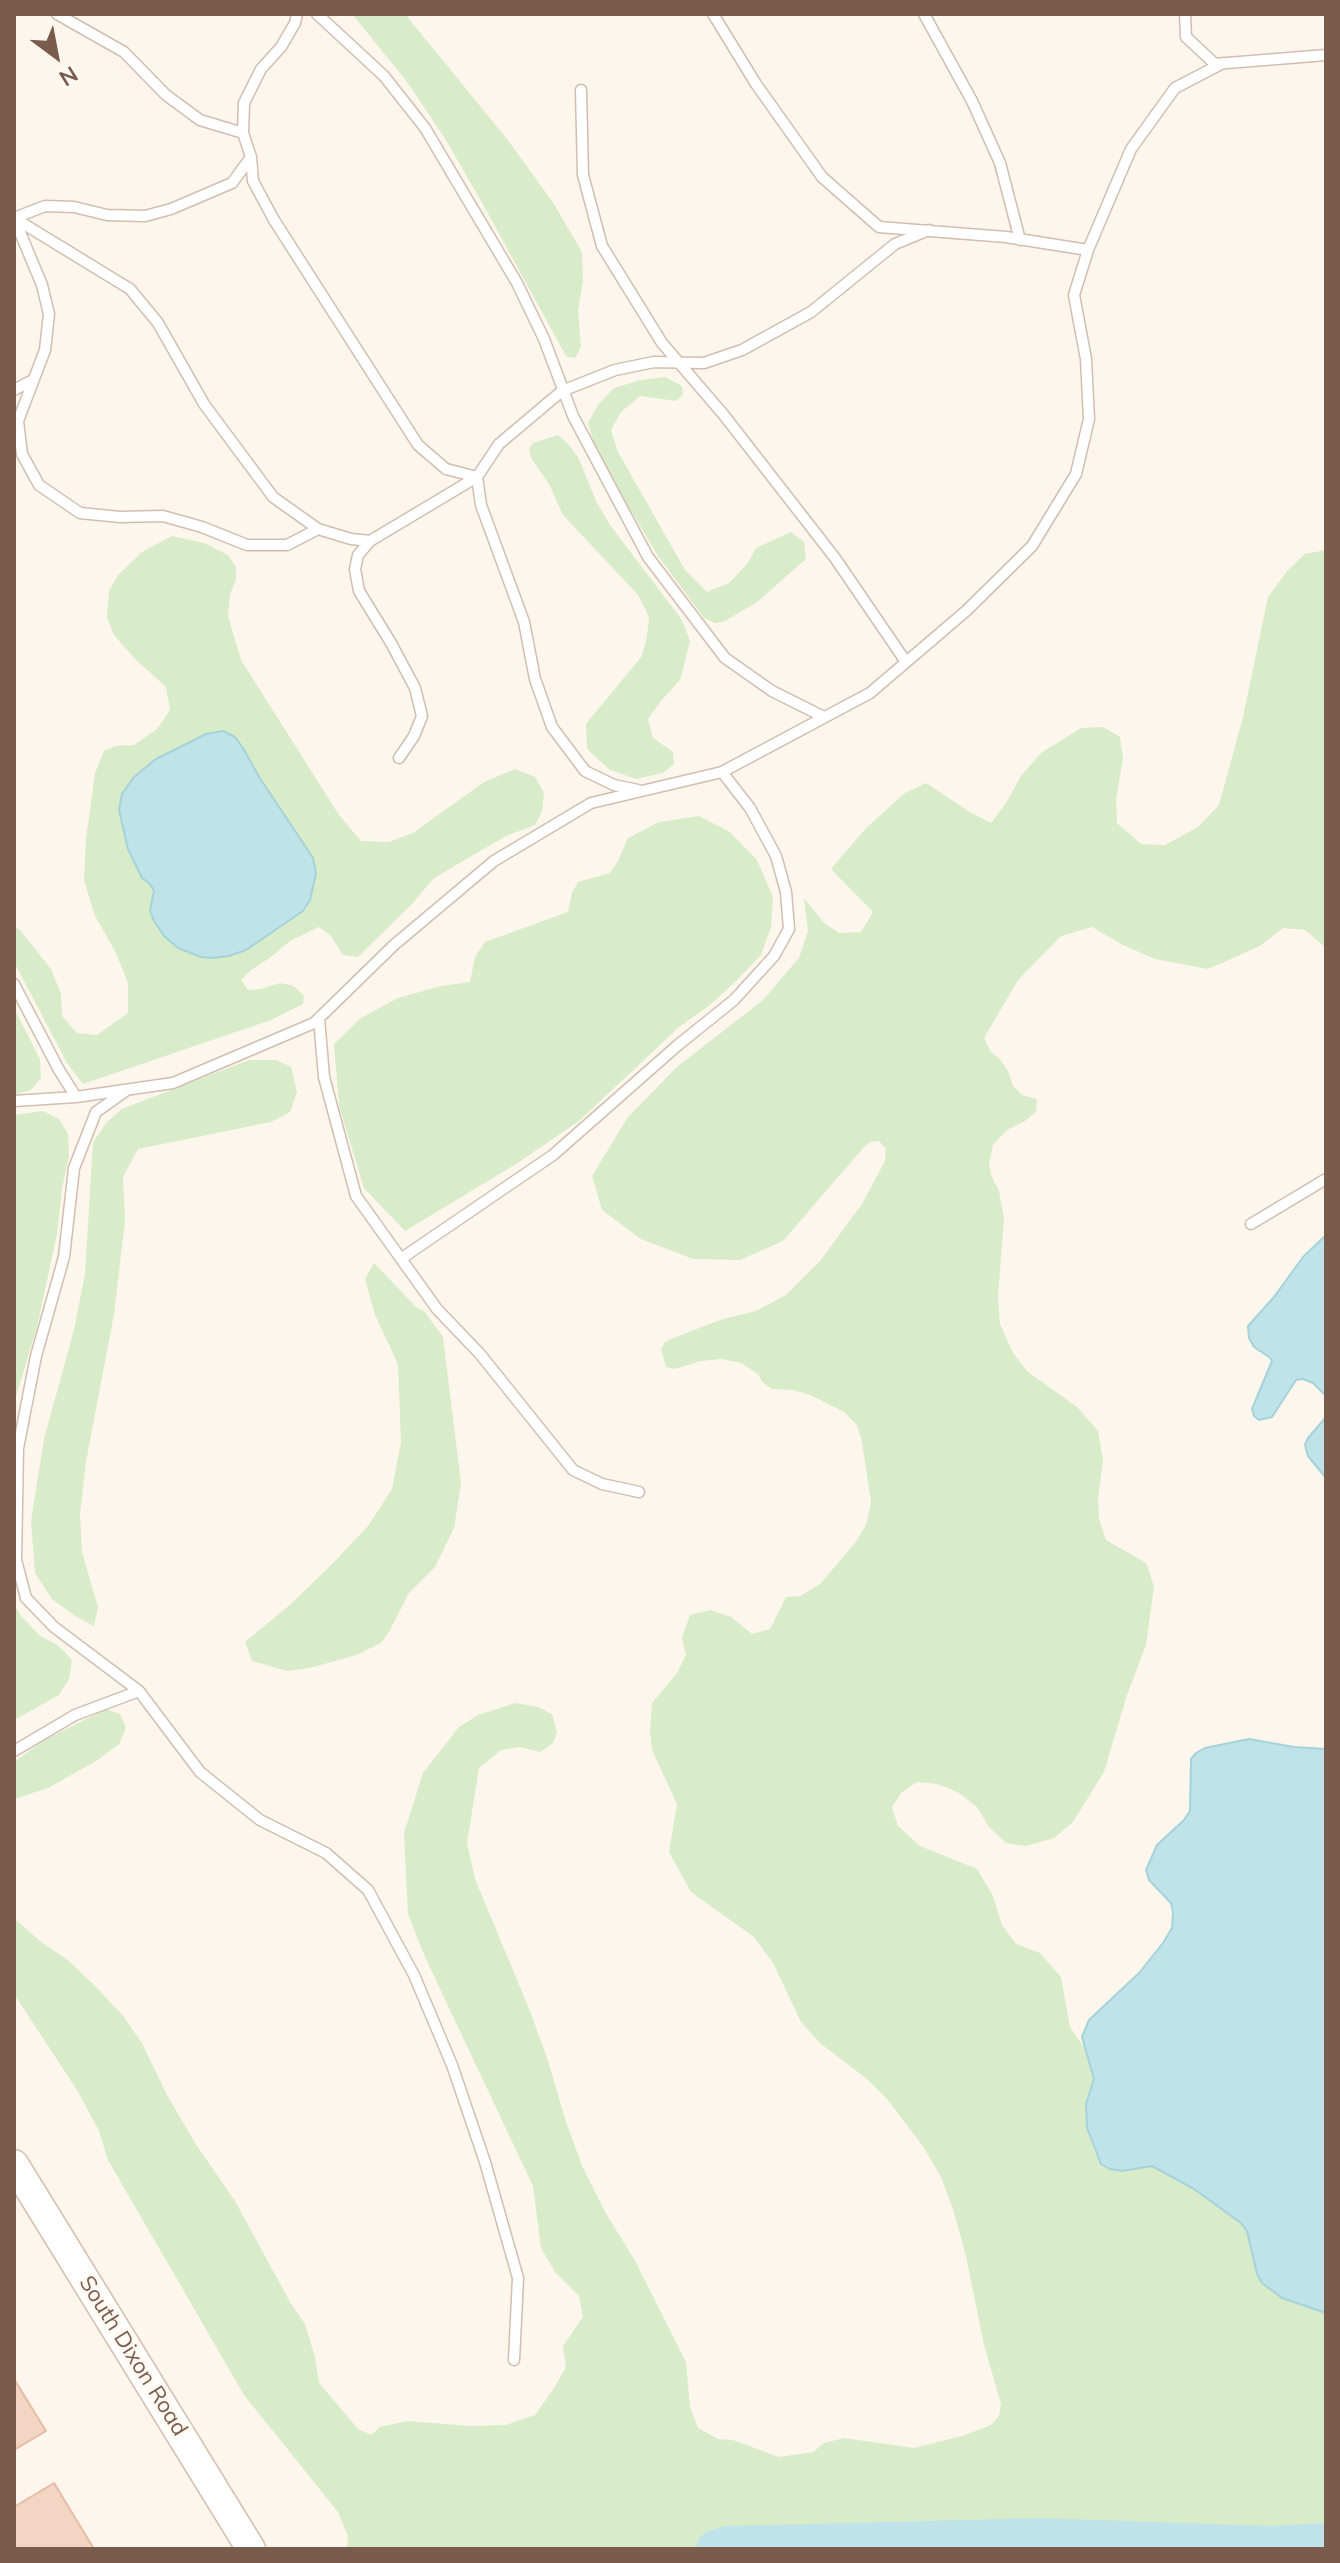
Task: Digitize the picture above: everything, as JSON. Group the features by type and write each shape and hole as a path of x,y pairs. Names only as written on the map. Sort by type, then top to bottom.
{"main road":[{"name":"South Dixon Road","path":"14,2164 249,2546"}],"lane":[{"path":"57,14 124,52 166,95 200,120 243,133"},
{"path":"297,14 281,47 261,69 244,103 243,133 251,157 253,181 274,220 418,445 446,469 477,477"},
{"path":"317,14 384,76 425,128 517,283 544,339 562,391 648,557 725,658 772,691 824,717"},
{"path":"713,14 756,84 822,177 879,227 1020,240 1088,250"},
{"path":"924,14 972,101 1000,163 1020,240"},
{"path":"1185,14 1186,37 1215,64 1326,55"},
{"path":"14,1101 76,1097 173,1083 314,1023 394,945 494,861 591,803 722,772 870,693 966,611 1032,546 1076,474 1089,419 1086,359 1074,295 1088,250 1131,149 1175,88 1223,63"},
{"path":"581,90 583,175 602,246 662,343 723,414 835,558 906,662"},
{"path":"14,218 45,206 74,207 107,215 145,216 171,209 232,183 251,157"},
{"path":"14,218 42,285 49,314 45,350 18,421 22,454 39,485 80,513 120,517 163,516 247,545 287,545 318,529"},
{"path":"14,218 130,289 158,323 204,404 273,497 318,529 370,541"},
{"path":"399,758 414,736 422,716 415,688 359,591 355,569 358,555 370,541 477,477 499,444 562,391 615,370 654,362 704,363 742,350 811,312 895,244 929,230"},
{"path":"14,390 31,381"},
{"path":"477,477 481,505 524,622 535,679 552,727 585,771 614,785 642,791"},
{"path":"402,1258 553,1155 734,1000 774,956 789,929 786,892 776,856 757,820 722,772"},
{"path":"14,984 76,1097"},
{"path":"319,1018 324,1077 356,1196 437,1309 480,1354 573,1470 602,1484 639,1492"},
{"path":"128,1089 96,1112 74,1168 64,1257 36,1356 18,1448 16,1560 26,1598 54,1627 139,1691 200,1772 260,1820 326,1853 368,1890 414,1975 452,2065 485,2162 518,2278 514,2360"},
{"path":"1251,1224 1326,1179"},
{"path":"14,1751 75,1715 139,1691"}],"green space":[{"path":"352,14 405,14 507,139 552,201 582,252 583,281 578,310 581,347 575,358 566,356 444,137 405,79"},
{"path":"665,377 682,386 683,395 676,401 640,396 621,412 611,430 618,452 685,570 707,592 729,583 748,563 756,548 791,532 804,542 806,559 757,602 725,621 715,623 704,618 658,556 596,452 588,423 598,405 614,388"},
{"path":"558,435 578,457 596,501 610,525 682,620 690,641 680,680 648,719 653,738 673,752 674,764 663,773 636,779 610,770 587,749 586,724 642,656 649,617 638,595 563,515 549,484 531,458 529,449 533,443"},
{"path":"172,536 204,543 228,555 236,567 228,616 241,660 339,815 361,841 389,842 413,833 484,782 515,769 535,777 544,793 542,812 535,825 506,836 434,878 358,957 343,955 331,936 319,927 290,941 241,980 248,990 280,983 294,986 304,996 303,1004 271,1020 83,1084 67,1063 14,962 14,927 20,930 51,969 61,994 62,1016 77,1033 97,1035 128,1013 128,983 115,951 95,916 84,880 86,839 95,773 104,751 115,746 134,745 157,729 170,710 166,687 114,635 107,617 109,591 118,575 142,552"},
{"path":"1326,550 1326,948 1305,930 1283,928 1260,946 1208,969 1155,959 1092,927 1061,936 1018,980 984,1038 991,1052 1008,1071 1013,1086 1022,1095 1037,1099 1036,1112 1007,1130 993,1145 989,1163 1004,1218 998,1297 1000,1324 1013,1353 1028,1372 1077,1407 1098,1431 1103,1460 1098,1498 1099,1519 1106,1540 1146,1563 1154,1586 1146,1645 1104,1772 1073,1822 1054,1838 1026,1846 1006,1843 989,1827 977,1807 959,1793 938,1784 917,1782 901,1793 892,1807 898,1826 920,1846 977,1869 993,1896 1002,1925 1016,1944 1040,1953 1061,1977 1070,2027 1084,2047 1094,2079 1086,2104 1087,2128 1095,2153 1122,2171 1152,2166 1194,2189 1241,2223 1248,2231 1250,2241 1313,2308 1326,2313 1326,2549 347,2549 348,2536 338,2512 244,2395 108,2160 99,2131 77,2090 14,1994 14,1918 69,1961 98,1989 142,2043 167,2095 235,2201 305,2324 319,2383 358,2429 371,2435 380,2427 407,2421 470,2426 506,2425 535,2415 566,2367 563,2346 583,2317 579,2296 555,2272 541,2248 533,2186 425,1957 408,1914 404,1833 423,1773 459,1727 478,1715 516,1703 538,1707 552,1714 557,1733 553,1743 540,1752 519,1747 501,1750 479,1768 467,1843 475,1879 530,2011 583,2168 686,2362 690,2407 698,2428 718,2439 733,2440 779,2457 813,2452 824,2443 844,2438 914,2448 991,2425 999,2416 1001,2404 984,2345 966,2256 941,2177 922,2145 887,2099 867,2079 821,2044 801,2022 773,1963 754,1937 691,1892 669,1852 677,1804 652,1750 650,1730 652,1703 677,1673 686,1655 682,1638 690,1615 711,1610 731,1617 752,1634 770,1629 786,1597 800,1596 820,1584 855,1543 866,1525 871,1502 857,1425 844,1412 810,1395 772,1389 762,1382 758,1374 741,1363 722,1359 701,1361 675,1369 666,1367 661,1349 665,1342 681,1335 723,1319 756,1311 786,1295 820,1261 862,1204 885,1161 886,1149 879,1141 870,1142 783,1241 740,1260 693,1259 641,1239 602,1210 592,1176 628,1117 677,1067 763,1000 799,958 808,931 804,898 824,923 839,933 861,932 873,912 831,869 866,828 905,793 926,783 991,823 1021,776 1041,753 1081,728 1103,727 1120,737 1123,759 1116,799 1117,823 1141,844 1165,845 1198,827 1219,805 1243,717 1268,597 1288,570 1305,554"},
{"path":"699,816 730,832 757,860 773,897 771,927 761,955 710,1005 679,1027 579,1121 516,1164 405,1231 364,1188 339,1106 334,1044 361,1018 398,998 470,982 475,957 485,942 568,912 578,882 610,873 628,838 659,822"},
{"path":"14,1008 40,1059 41,1078 31,1090 14,1095"},
{"path":"249,1060 276,1060 291,1067 297,1092 290,1112 271,1122 138,1149 123,1177 125,1221 114,1314 86,1462 80,1514 82,1552 98,1607 94,1626 52,1599 35,1573 31,1521 44,1439 74,1330 85,1274 93,1142 107,1122 122,1109"},
{"path":"43,1111 59,1119 68,1134 69,1156 57,1234 37,1327 14,1403 14,1115"},
{"path":"374,1263 416,1307 424,1311 443,1337 461,1483 454,1528 435,1567 409,1593 381,1643 356,1655 287,1671 252,1661 245,1642 291,1604 333,1563 368,1526 392,1489 401,1442 398,1364 375,1315 365,1279"},
{"path":"14,1604 39,1635 59,1646 72,1660 69,1679 59,1695 14,1720"},
{"path":"106,1709 120,1714 126,1728 119,1744 98,1760 48,1788 14,1799 14,1762 43,1741"}],"water":[{"path":"223,731 235,737 243,748 313,858 316,873 310,900 303,911 246,950 212,958 178,948 164,936 153,919 150,910 154,891 142,878 128,849 119,810 122,794 134,777 156,759 206,734"},
{"path":"1326,1235 1326,1396 1313,1383 1296,1380 1272,1417 1259,1420 1252,1409 1272,1361 1254,1347 1248,1326 1303,1257"},
{"path":"1326,1417 1326,1478 1308,1456 1305,1445"},
{"path":"1249,1739 1326,1749 1326,2313 1282,2298 1262,2283 1247,2231 1241,2223 1194,2189 1152,2166 1122,2171 1101,2164 1087,2128 1086,2104 1094,2079 1082,2037 1089,2020 1139,1973 1172,1928 1171,1903 1149,1880 1146,1870 1157,1845 1190,1811 1191,1759 1205,1748"}],"building":[{"path":"14,2379 46,2431 14,2450"},
{"path":"54,2483 94,2549 14,2549 14,2507"}],"waterway":[{"path":"715,2549 728,2545 1041,2537 1270,2545 1326,2542"}]}
